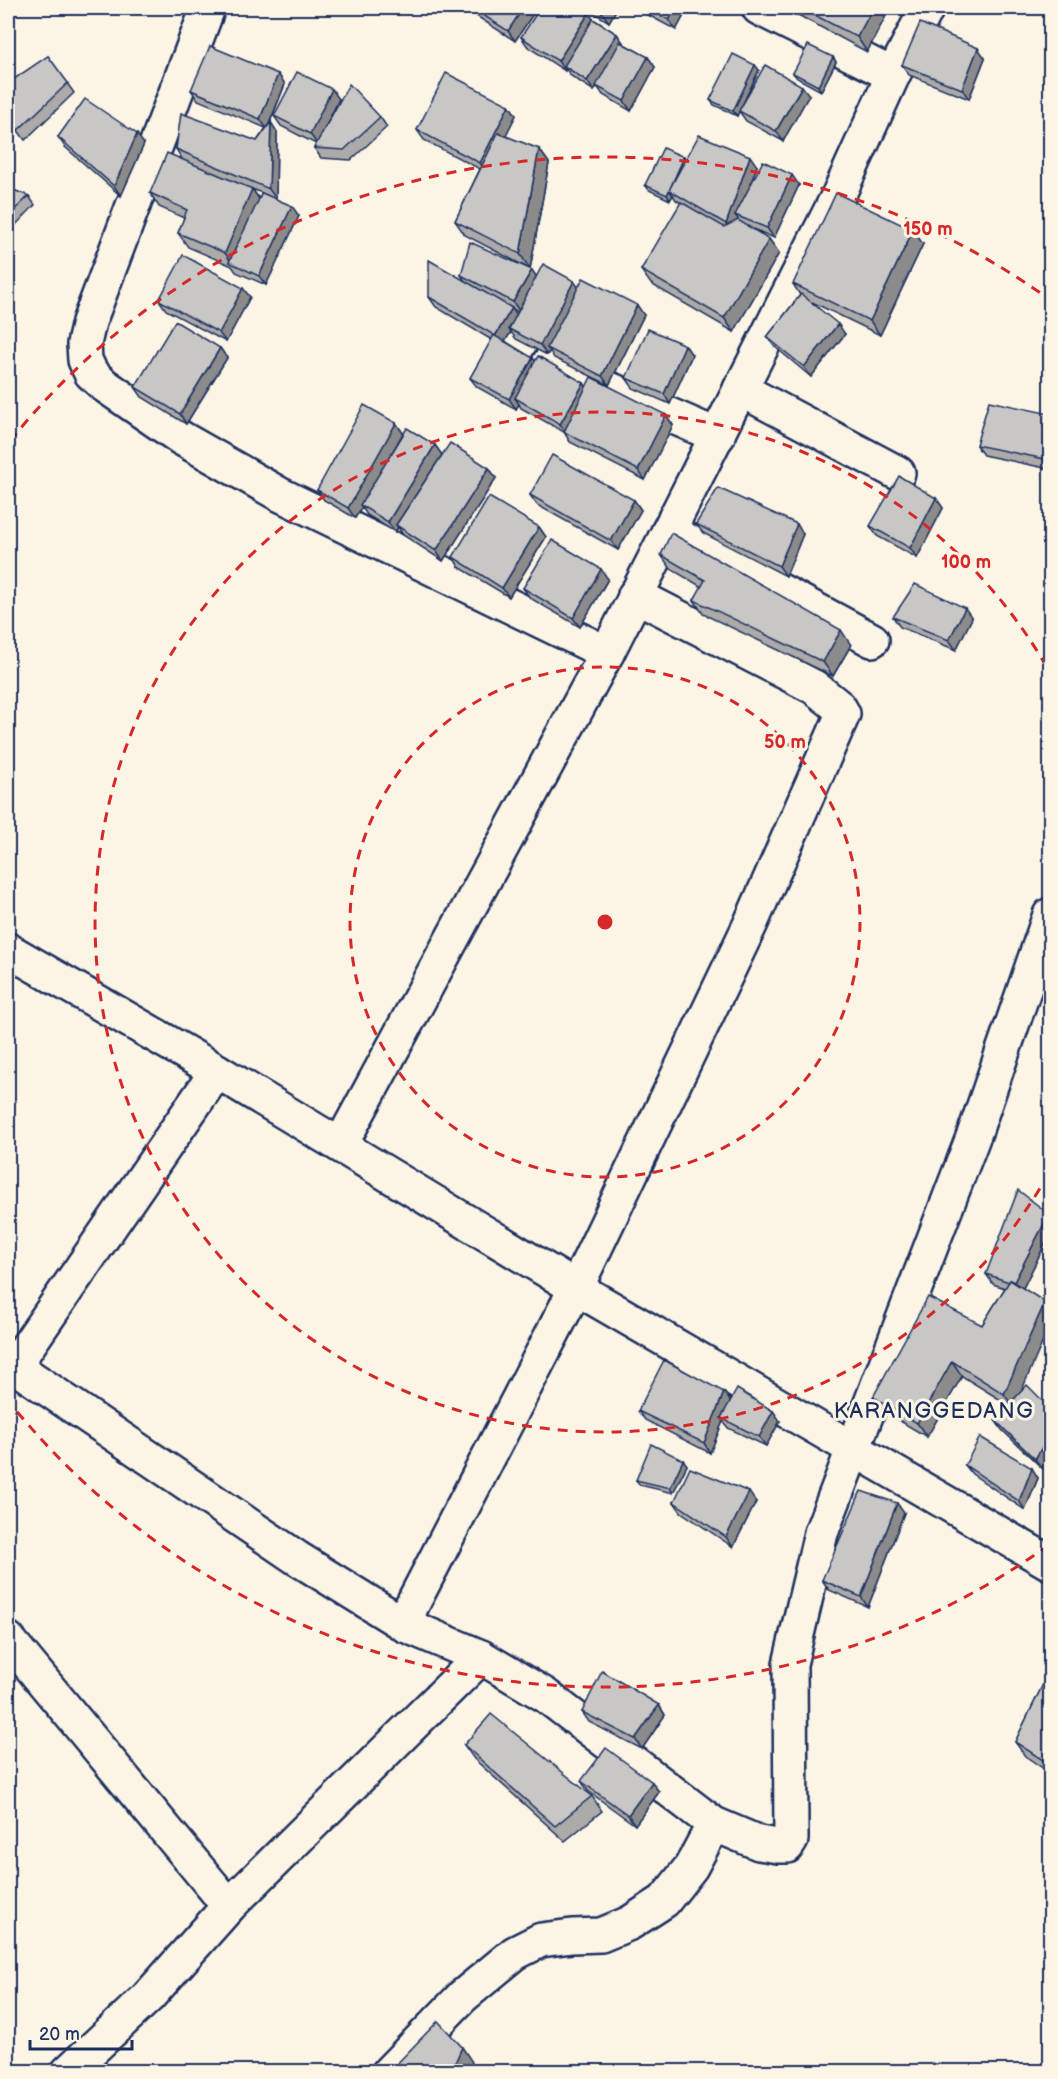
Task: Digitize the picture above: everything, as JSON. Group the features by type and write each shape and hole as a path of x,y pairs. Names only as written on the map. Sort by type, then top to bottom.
{"street":[{"path":"208,8 88,322 84,344 85,360 92,373 104,385 181,438 279,494 607,653"},
{"path":"759,8 893,75"},
{"path":"341,1144 607,653 839,194 893,75 927,8"},
{"path":"549,363 718,436"},
{"path":"740,389 898,472"},
{"path":"669,531 872,640"},
{"path":"405,1625 416,1596 576,1288 750,925 843,714 839,707 814,687 635,595"},
{"path":"217,1071 10,1367 297,1558 405,1625 482,1657 545,1695 714,1824 759,1843 787,1846 791,1840 790,1664 821,1533 975,1132 1050,915"},
{"path":"8,950 341,1144 576,1288 1050,1563"},
{"path":"8,1639 229,1906"},
{"path":"69,2071 148,1997 229,1906 482,1657"},
{"path":"389,2072 464,1996 515,1953 541,1940 602,1935 630,1923 664,1901 691,1867 714,1824"}],"building":[{"path":"472,8 523,8 508,31"},
{"path":"540,8 580,8 589,13 558,61 521,37"},
{"path":"646,8 676,8 669,20"},
{"path":"801,8 873,8 857,37"},
{"path":"593,19 617,34 587,81 564,66"},
{"path":"920,23 978,48 962,89 902,65"},
{"path":"620,42 648,57 624,101 596,86"},
{"path":"808,45 833,57 818,86 793,73"},
{"path":"210,46 278,74 260,119 191,90"},
{"path":"733,54 755,65 733,111 710,100"},
{"path":"48,56 68,83 18,130 8,116 8,74 14,79"},
{"path":"765,65 802,86 776,131 739,111"},
{"path":"297,72 332,89 310,134 274,116"},
{"path":"446,73 509,105 480,163 417,130"},
{"path":"349,84 380,117 344,150 314,148"},
{"path":"85,99 137,134 114,186 58,137"},
{"path":"181,113 257,141 271,122 269,189 176,149"},
{"path":"498,133 539,149 520,254 455,221"},
{"path":"699,135 750,156 726,224 669,190"},
{"path":"663,148 684,157 667,195 645,185"},
{"path":"167,153 252,189 225,253 178,233 187,210 150,193"},
{"path":"763,161 792,175 767,228 735,215"},
{"path":"8,188 29,196 8,216"},
{"path":"262,193 292,206 259,276 229,262"},
{"path":"836,193 913,230 870,321 793,284"},
{"path":"681,202 724,227 738,220 769,239 724,318 641,270"},
{"path":"470,242 532,270 513,302 461,275"},
{"path":"183,255 243,288 219,333 159,300"},
{"path":"429,260 512,308 495,336 533,358 509,399 470,378 494,335 429,297"},
{"path":"543,264 574,281 540,345 509,329"},
{"path":"583,278 637,305 602,376 547,348"},
{"path":"801,294 838,324 804,367 767,337"},
{"path":"175,321 220,348 180,414 135,387"},
{"path":"648,329 685,345 664,394 626,378"},
{"path":"538,356 584,383 560,424 515,398"},
{"path":"591,377 666,415 638,470 564,432"},
{"path":"989,401 1050,414 1050,460 976,445"},
{"path":"364,405 396,423 348,508 317,490"},
{"path":"407,428 435,445 388,522 360,505"},
{"path":"450,443 489,468 436,551 396,525"},
{"path":"552,455 634,500 611,541 530,495"},
{"path":"899,476 936,498 910,548 870,526"},
{"path":"718,488 797,524 779,566 696,524"},
{"path":"489,497 539,527 502,588 453,557"},
{"path":"671,533 841,630 823,662 694,600 705,580 661,555"},
{"path":"552,540 601,569 573,618 523,588"},
{"path":"915,584 965,608 949,640 893,617"},
{"path":"1018,1190 1049,1214 1014,1282 1010,1280 1009,1282 986,1274"},
{"path":"1010,1280 1045,1302 1004,1394 952,1361 917,1423 873,1397 928,1297 982,1325"},
{"path":"664,1360 724,1392 704,1443 638,1411"},
{"path":"1027,1385 1050,1408 1050,1434 1035,1459 995,1420"},
{"path":"737,1389 773,1411 759,1437 721,1418"},
{"path":"980,1437 1032,1468 1019,1501 965,1465"},
{"path":"651,1444 683,1460 670,1488 636,1480"},
{"path":"690,1468 749,1492 726,1537 674,1502"},
{"path":"861,1491 897,1503 861,1597 822,1580"},
{"path":"1050,1670 1050,1760 1049,1764 1015,1742"},
{"path":"602,1671 659,1705 635,1739 582,1712"},
{"path":"491,1714 592,1796 555,1826 464,1745"},
{"path":"606,1748 652,1782 628,1815 581,1781"},
{"path":"438,2021 462,2047 451,2072 389,2072"}],"district":[{"name":"KARANGGEDANG","path":"934,1411"}]}
